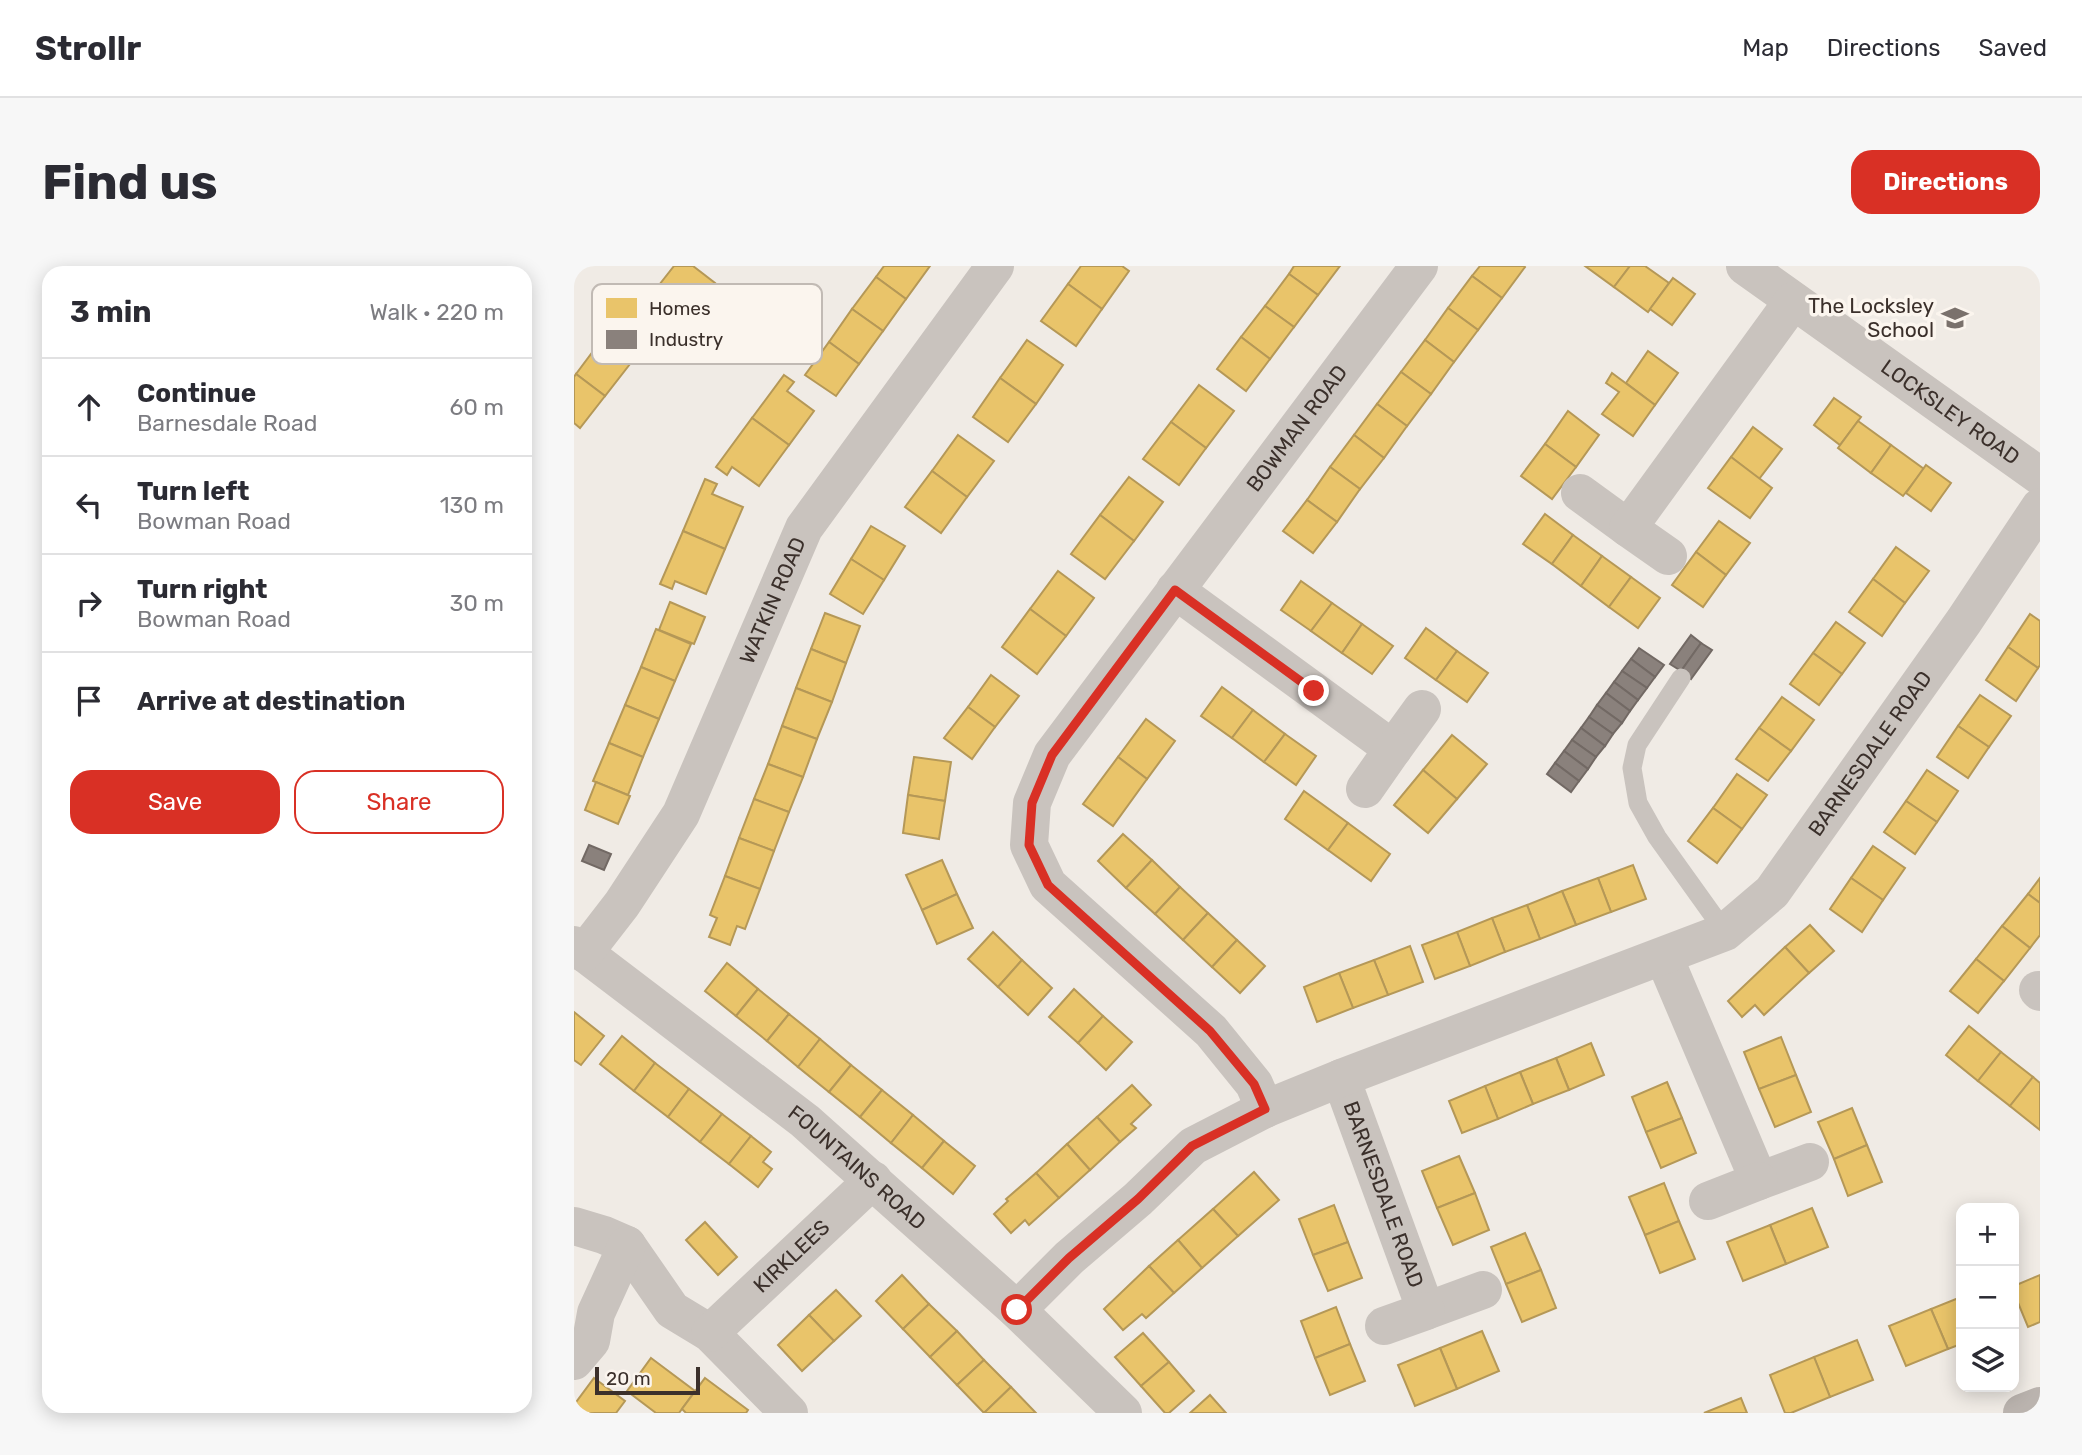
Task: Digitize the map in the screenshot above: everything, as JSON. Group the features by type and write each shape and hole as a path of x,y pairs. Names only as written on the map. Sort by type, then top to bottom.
{"street":[{"name":"WATKIN ROAD","path":"579,949 622,904 681,814 804,528 995,266"},
{"name":"BOWMAN ROAD","path":"1265,1109 1254,1084 1210,1031 1048,885 1029,845 1032,803 1052,755 1419,266"},
{"name":"LOCKSLEY ROAD","path":"1745,266 2040,476"},
{"path":"1628,528 1793,301"},
{"path":"1580,493 1668,556"},
{"name":"BARNESDALE ROAD","path":"1017,1310 1069,1258 1138,1199 1192,1146 1265,1109 1341,1078 1725,932 1772,892 1964,621 2040,507"},
{"path":"1175,590 1393,749"},
{"path":"1365,789 1422,709"},
{"name":"FOUNTAINS ROAD","path":"579,949 805,1121 1017,1310 1123,1413"},
{"path":"1664,957 1759,1181"},
{"name":"BARNESDALE ROAD","path":"1341,1078 1426,1311"},
{"path":"1708,1201 1810,1162"},
{"name":"KIRKLEES","path":"710,1333 873,1180"},
{"path":"574,1226 626,1245 671,1310 710,1333 789,1413"},
{"path":"574,1361 591,1340 596,1313 626,1245"},
{"name":"BARNESDALE ROAD","path":"1384,1326 1483,1290"},
{"path":"2022,1413 2040,1406"}],"lane":[{"path":"1681,678 1637,745 1632,768 1638,803 1657,837 1725,932"}],"building: Homes":[{"path":"674,266 693,266 715,283 714,284 660,284"},
{"path":"884,266 930,266 906,299 876,277"},
{"path":"1081,266 1122,266 1129,271 1102,309 1068,284"},
{"path":"1294,266 1340,266 1318,295 1289,274"},
{"path":"1480,266 1525,267 1502,298 1472,276"},
{"path":"1585,266 1630,266 1614,287"},
{"path":"1630,266 1645,266 1669,283 1648,312 1614,287"},
{"path":"1289,274 1318,295 1294,327 1265,306"},
{"path":"1472,276 1502,298 1478,330 1448,308"},
{"path":"876,277 906,299 883,331 852,309"},
{"path":"1673,278 1695,294 1672,325 1650,309"},
{"path":"1068,284 1102,309 1076,346 1041,321"},
{"path":"1265,306 1294,327 1270,359 1241,337"},
{"path":"1448,308 1478,330 1454,362 1425,340"},
{"path":"852,309 883,331 859,364 829,342"},
{"path":"1241,337 1270,359 1246,391 1217,369"},
{"path":"1027,340 1063,365 1036,404 1000,378"},
{"path":"1425,340 1454,362 1431,394 1401,372"},
{"path":"829,342 859,364 836,396 805,375 813,364 822,364 822,352"},
{"path":"1648,351 1678,373 1655,405 1626,383"},
{"path":"592,353 592,364 630,364 605,396 576,374"},
{"path":"1401,372 1431,394 1407,426 1377,404"},
{"path":"1612,373 1655,405 1633,436 1602,414 1619,392 1606,383"},
{"path":"576,374 605,396 580,428 574,423"},
{"path":"784,375 794,382 787,391 814,411 789,445 752,418"},
{"path":"1000,378 1036,404 1008,442 973,417"},
{"path":"1199,385 1234,411 1206,448 1171,422"},
{"path":"1834,398 1861,417 1840,445 1814,425"},
{"path":"1377,404 1407,426 1384,458 1354,435"},
{"path":"1568,411 1599,435 1576,467 1545,444"},
{"path":"752,418 789,445 759,486 732,467 727,475 716,467"},
{"path":"1858,421 1891,445 1871,473 1838,448"},
{"path":"1171,422 1206,448 1179,485 1143,459"},
{"path":"1753,427 1782,449 1759,479 1731,457"},
{"path":"958,435 994,461 967,497 932,471"},
{"path":"1354,435 1384,458 1360,489 1330,467"},
{"path":"1545,444 1576,467 1552,499 1521,476"},
{"path":"1891,445 1924,469 1903,496 1871,473"},
{"path":"1731,457 1772,488 1750,518 1708,488"},
{"path":"1926,465 1951,483 1931,511 1906,493"},
{"path":"1330,467 1360,489 1337,522 1307,500"},
{"path":"932,471 967,497 941,533 905,507"},
{"path":"1129,477 1163,502 1134,541 1100,515"},
{"path":"705,479 717,484 712,494 743,507 725,549 683,531"},
{"path":"1307,500 1337,522 1313,553 1283,531"},
{"path":"1545,514 1573,535 1552,564 1523,544"},
{"path":"1100,515 1134,541 1105,579 1071,554"},
{"path":"1719,521 1750,543 1726,575 1696,552"},
{"path":"871,526 905,546 884,580 851,559"},
{"path":"683,531 725,549 706,594 675,581 672,589 660,584"},
{"path":"1573,535 1602,556 1581,586 1552,564"},
{"path":"1896,547 1929,571 1905,603 1873,579"},
{"path":"1696,552 1726,575 1703,607 1672,585"},
{"path":"1602,556 1631,577 1609,607 1581,586"},
{"path":"851,559 884,580 863,614 830,594"},
{"path":"1058,571 1094,598 1066,636 1030,609"},
{"path":"1631,577 1660,598 1638,628 1609,607"},
{"path":"1873,579 1905,603 1882,636 1849,612"},
{"path":"1301,581 1332,603 1311,631 1281,610"},
{"path":"670,602 705,617 694,644 659,630"},
{"path":"1332,603 1362,624 1342,653 1311,631"},
{"path":"1030,609 1066,636 1037,674 1002,647"},
{"path":"825,613 860,626 846,663 811,649"},
{"path":"2030,614 2040,621 2038,668 2008,647"},
{"path":"1836,622 1865,643 1842,674 1813,653"},
{"path":"1362,624 1393,646 1372,674 1342,653"},
{"path":"1426,628 1457,651 1436,680 1405,658"},
{"path":"656,629 691,644 675,681 641,667"},
{"path":"2008,647 2038,668 2016,701 1986,680"},
{"path":"811,649 846,663 832,702 796,688"},
{"path":"1457,651 1488,673 1467,702 1436,680"},
{"path":"1813,653 1842,674 1819,705 1790,684"},
{"path":"641,667 675,681 659,719 625,705"},
{"path":"991,675 1019,696 995,727 968,707"},
{"path":"1222,687 1253,710 1232,738 1201,716"},
{"path":"796,688 832,702 817,739 782,726"},
{"path":"1980,695 2011,716 1989,747 1958,726"},
{"path":"1782,697 1814,720 1791,751 1759,728"},
{"path":"625,705 659,719 643,757 609,743"},
{"path":"968,707 995,727 972,759 944,738"},
{"path":"1253,710 1285,734 1264,762 1232,738"},
{"path":"1146,719 1175,741 1147,779 1118,757"},
{"path":"782,726 817,739 803,777 768,764"},
{"path":"1958,726 1989,747 1968,778 1937,757"},
{"path":"1759,728 1791,751 1768,781 1736,759"},
{"path":"1285,734 1316,756 1296,785 1264,762"},
{"path":"1452,735 1487,764 1457,799 1423,770"},
{"path":"609,743 643,757 628,795 593,781"},
{"path":"914,757 951,762 945,801 908,795"},
{"path":"1118,757 1147,779 1113,826 1083,804"},
{"path":"768,764 803,777 789,812 754,799"},
{"path":"1423,770 1457,799 1428,833 1394,805"},
{"path":"1927,770 1958,791 1937,822 1906,801"},
{"path":"1737,774 1767,795 1742,829 1713,808"},
{"path":"596,782 630,796 618,824 585,810"},
{"path":"1304,791 1348,823 1328,850 1285,819"},
{"path":"908,795 945,801 939,839 903,833"},
{"path":"754,799 789,812 774,851 739,838"},
{"path":"1906,801 1937,822 1915,854 1884,832"},
{"path":"1713,808 1742,829 1717,863 1688,841"},
{"path":"1348,823 1390,854 1371,881 1328,850"},
{"path":"1123,834 1152,860 1126,888 1098,861"},
{"path":"739,838 774,851 760,889 725,876"},
{"path":"1873,846 1905,868 1883,900 1851,878"},
{"path":"942,860 957,894 922,910 906,875"},
{"path":"1152,860 1180,887 1155,914 1126,888"},
{"path":"1633,865 1646,899 1611,912 1598,878"},
{"path":"725,876 760,889 745,929 737,926 730,945 709,937 717,918 710,915"},
{"path":"1598,878 1611,912 1576,925 1562,891"},
{"path":"1851,878 1883,900 1862,932 1830,909"},
{"path":"2040,878 2040,903 2028,894"},
{"path":"1180,887 1208,913 1183,940 1155,914"},
{"path":"1562,891 1576,925 1540,939 1527,905"},
{"path":"957,894 973,928 937,944 922,910"},
{"path":"2028,894 2040,903 2040,935 2030,948 2002,926"},
{"path":"1527,905 1540,939 1505,952 1492,918"},
{"path":"1208,913 1237,940 1212,967 1183,940"},
{"path":"1492,918 1505,952 1470,966 1457,932"},
{"path":"1810,925 1834,951 1809,973 1785,947"},
{"path":"2002,926 2030,948 2004,981 1976,959"},
{"path":"993,932 1022,960 998,987 968,959"},
{"path":"1457,932 1470,966 1435,979 1422,945"},
{"path":"1237,940 1265,966 1240,993 1212,967"},
{"path":"1410,946 1423,982 1388,995 1374,960"},
{"path":"1785,947 1809,973 1764,1015 1755,1005 1742,1017 1728,1001"},
{"path":"1976,959 2004,981 1978,1013 1950,991"},
{"path":"1022,960 1052,988 1028,1015 998,987"},
{"path":"1374,960 1388,995 1353,1008 1339,973"},
{"path":"727,963 758,989 736,1016 705,991"},
{"path":"1339,973 1353,1008 1317,1022 1304,987"},
{"path":"758,989 789,1014 767,1041 736,1016"},
{"path":"1074,989 1103,1016 1078,1043 1049,1017"},
{"path":"574,1012 604,1036 581,1065 574,1060"},
{"path":"789,1014 820,1039 798,1067 767,1041"},
{"path":"1103,1016 1132,1042 1106,1070 1078,1043"},
{"path":"1969,1026 2001,1052 1978,1081 1946,1055"},
{"path":"622,1036 655,1063 634,1091 600,1064"},
{"path":"1781,1037 1796,1075 1759,1089 1744,1052"},
{"path":"820,1039 851,1065 829,1092 798,1067"},
{"path":"1591,1043 1604,1075 1569,1090 1556,1058"},
{"path":"2001,1052 2033,1077 2010,1106 1978,1081"},
{"path":"1556,1058 1569,1090 1533,1104 1520,1072"},
{"path":"655,1063 689,1089 668,1117 634,1091"},
{"path":"851,1065 882,1090 860,1117 829,1092"},
{"path":"1520,1072 1533,1104 1498,1119 1485,1086"},
{"path":"1796,1075 1811,1112 1775,1127 1759,1089"},
{"path":"2033,1077 2040,1083 2040,1130 2010,1106"},
{"path":"1667,1082 1682,1118 1646,1132 1632,1097"},
{"path":"1132,1085 1151,1105 1131,1124 1136,1128 1120,1142 1097,1117"},
{"path":"1485,1086 1498,1119 1462,1133 1449,1101"},
{"path":"689,1089 722,1114 700,1142 668,1117"},
{"path":"882,1090 913,1115 891,1143 860,1117"},
{"path":"1852,1108 1867,1145 1834,1159 1818,1122"},
{"path":"722,1114 751,1136 729,1164 700,1142"},
{"path":"913,1115 944,1141 922,1168 891,1143"},
{"path":"1097,1117 1120,1142 1090,1170 1067,1144"},
{"path":"1682,1118 1696,1153 1661,1168 1646,1132"},
{"path":"751,1136 771,1152 763,1162 772,1169 758,1187 729,1164"},
{"path":"944,1141 975,1166 953,1194 922,1168"},
{"path":"1067,1144 1090,1170 1059,1198 1036,1173"},
{"path":"1867,1145 1882,1182 1848,1196 1834,1159"},
{"path":"1459,1156 1475,1193 1437,1208 1422,1171"},
{"path":"1254,1172 1279,1200 1238,1236 1213,1209"},
{"path":"1036,1173 1059,1198 1029,1225 1025,1220 1011,1233 994,1214 1008,1201 1006,1199"},
{"path":"1664,1183 1679,1221 1645,1235 1629,1197"},
{"path":"1475,1193 1489,1230 1453,1245 1437,1208"},
{"path":"1334,1205 1348,1242 1313,1255 1299,1219"},
{"path":"1812,1208 1828,1247 1786,1264 1770,1225"},
{"path":"1213,1209 1238,1236 1202,1268 1178,1240"},
{"path":"1679,1221 1695,1259 1660,1273 1645,1235"},
{"path":"705,1222 737,1257 718,1275 686,1240"},
{"path":"1770,1225 1786,1264 1743,1281 1727,1242"},
{"path":"1525,1233 1541,1270 1506,1284 1491,1247"},
{"path":"1178,1240 1202,1268 1174,1293 1149,1266"},
{"path":"1348,1242 1362,1278 1328,1291 1313,1255"},
{"path":"1149,1266 1174,1293 1146,1318 1142,1314 1123,1330 1104,1309"},
{"path":"1541,1270 1556,1308 1522,1322 1506,1284"},
{"path":"902,1275 929,1304 903,1329 876,1301"},
{"path":"2040,1275 2040,1322 2028,1327 2019,1305 2019,1284"},
{"path":"836,1290 861,1316 834,1341 809,1315"},
{"path":"1956,1299 1956,1346 1948,1349 1931,1309"},
{"path":"929,1304 957,1331 930,1357 903,1329"},
{"path":"1336,1307 1350,1344 1315,1358 1301,1321"},
{"path":"1931,1309 1948,1349 1906,1366 1889,1326"},
{"path":"809,1315 834,1341 802,1371 778,1345"},
{"path":"957,1331 984,1360 957,1385 930,1357"},
{"path":"1482,1331 1499,1371 1457,1389 1440,1348"},
{"path":"1143,1333 1169,1362 1141,1386 1115,1357"},
{"path":"1857,1340 1873,1380 1830,1397 1814,1357"},
{"path":"1350,1344 1365,1381 1330,1395 1315,1358"},
{"path":"1440,1348 1457,1389 1415,1406 1398,1365"},
{"path":"1814,1357 1830,1397 1785,1413 1770,1375"},
{"path":"651,1358 695,1391 679,1413 656,1413 627,1391"},
{"path":"984,1360 1011,1387 984,1413 957,1385"},
{"path":"1169,1362 1194,1391 1169,1413 1165,1413 1141,1386"},
{"path":"594,1378 625,1401 616,1413 574,1413 574,1405"},
{"path":"705,1378 748,1410 746,1413 686,1413 682,1409"},
{"path":"1011,1387 1036,1413 984,1413"},
{"path":"1210,1395 1226,1413 1190,1413"},
{"path":"1741,1398 1747,1413 1704,1413"}],"building: Industry":[{"path":"1691,635 1701,643 1681,671 1670,664"},
{"path":"1701,643 1712,650 1691,679 1681,671"},
{"path":"1639,648 1664,665 1655,677 1631,659"},
{"path":"1631,659 1655,677 1647,688 1622,671"},
{"path":"1622,671 1647,688 1638,700 1614,682"},
{"path":"1614,682 1638,700 1630,711 1606,693"},
{"path":"1606,693 1630,711 1622,723 1597,705"},
{"path":"1597,705 1622,723 1613,734 1589,717"},
{"path":"1589,717 1613,734 1605,746 1581,728"},
{"path":"1581,728 1605,746 1596,757 1572,740"},
{"path":"1572,740 1596,757 1588,769 1564,751"},
{"path":"1564,751 1588,769 1579,781 1555,763"},
{"path":"1555,763 1579,781 1571,792 1547,774"},
{"path":"589,845 611,854 604,870 582,861"}],"place":[{"name":"The Locksley School","path":"1955,318"}],"route":[{"path":"1017,1310 1069,1258 1138,1199 1192,1146 1265,1109 1254,1084 1210,1031 1048,885 1029,845 1032,803 1052,755 1175,590 1314,691"}]}
